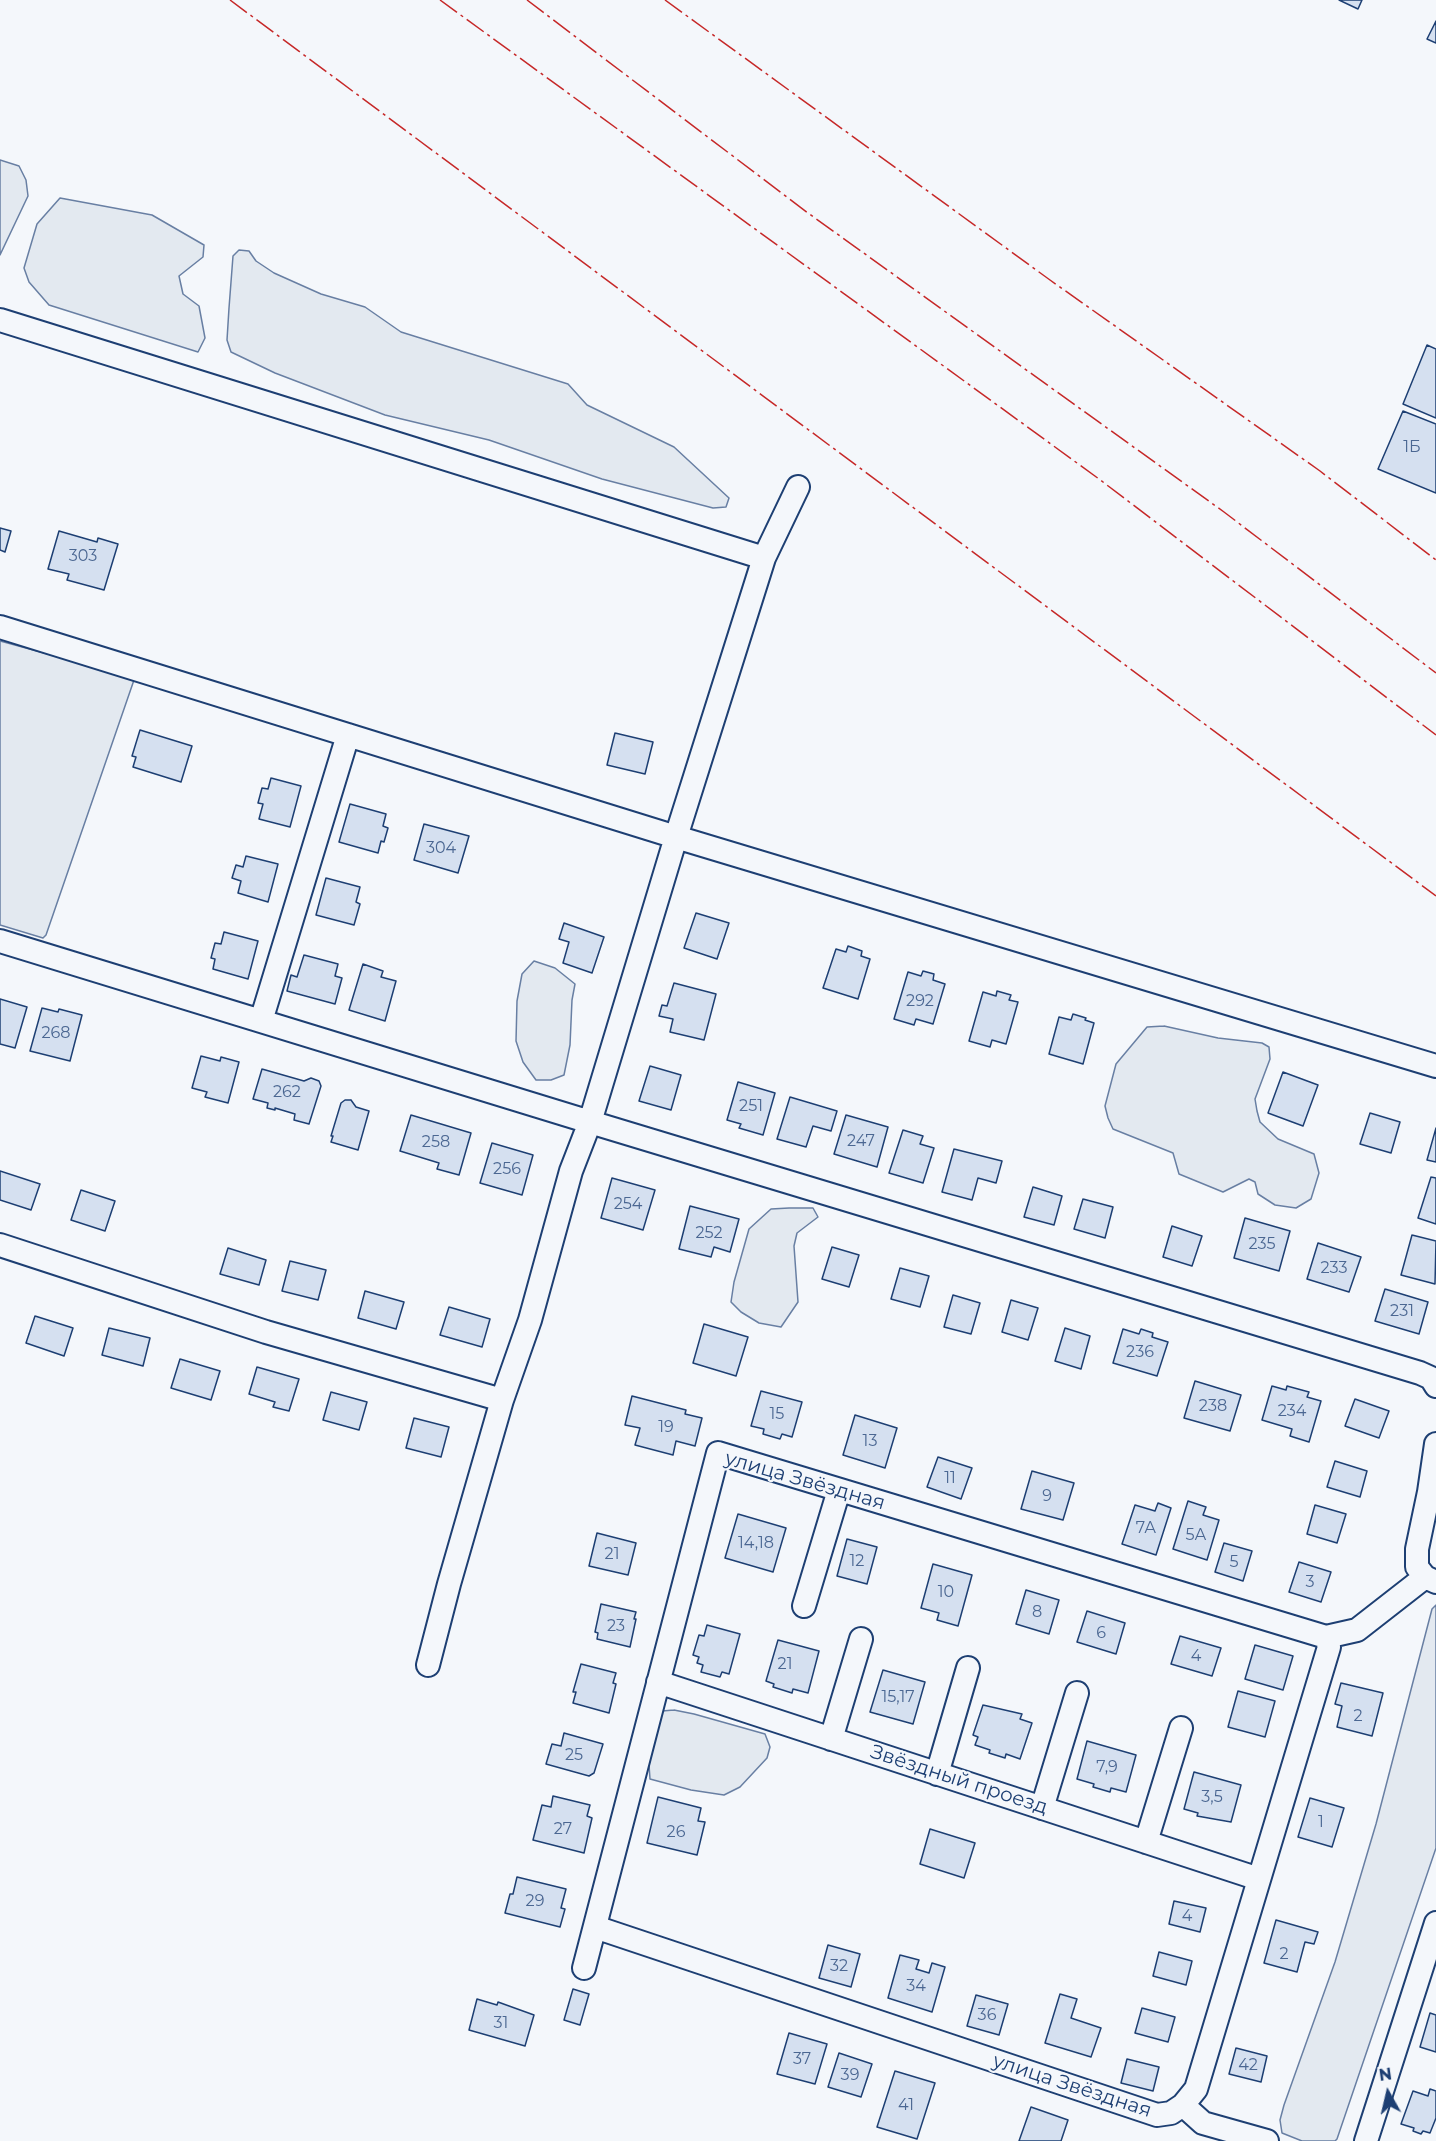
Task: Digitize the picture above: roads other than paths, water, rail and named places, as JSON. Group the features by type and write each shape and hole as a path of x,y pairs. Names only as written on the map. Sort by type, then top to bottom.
{"street":[{"path":"0,320 764,558"},
{"path":"428,1665 502,1400 530,1320 571,1171 590,1122 676,837 764,558 798,487"},
{"path":"0,627 676,837 1436,1066"},
{"path":"261,1021 348,735"},
{"path":"0,941 590,1122 1433,1375"},
{"path":"0,1245 266,1332 502,1400"},
{"path":"1430,1580 1417,1567 1417,1549 1430,1492 1436,1444"},
{"name":"улица Звёздная","path":"584,1968 718,1453 1326,1637 1357,1630 1430,1580"},
{"path":"804,1606 838,1490"},
{"path":"1267,2141 1203,2123 1184,2105 1196,2089 1329,1647 1326,1637"},
{"path":"831,1738 861,1639"},
{"path":"937,1774 968,1668"},
{"name":"Звёздный проезд","path":"658,1682 1259,1879"},
{"path":"1042,1808 1077,1694"},
{"path":"1146,1842 1181,1728"},
{"name":"улица Звёздная","path":"595,1927 1157,2115 1171,2113 1184,2105"},
{"path":"1366,2141 1435,1931"}]}
